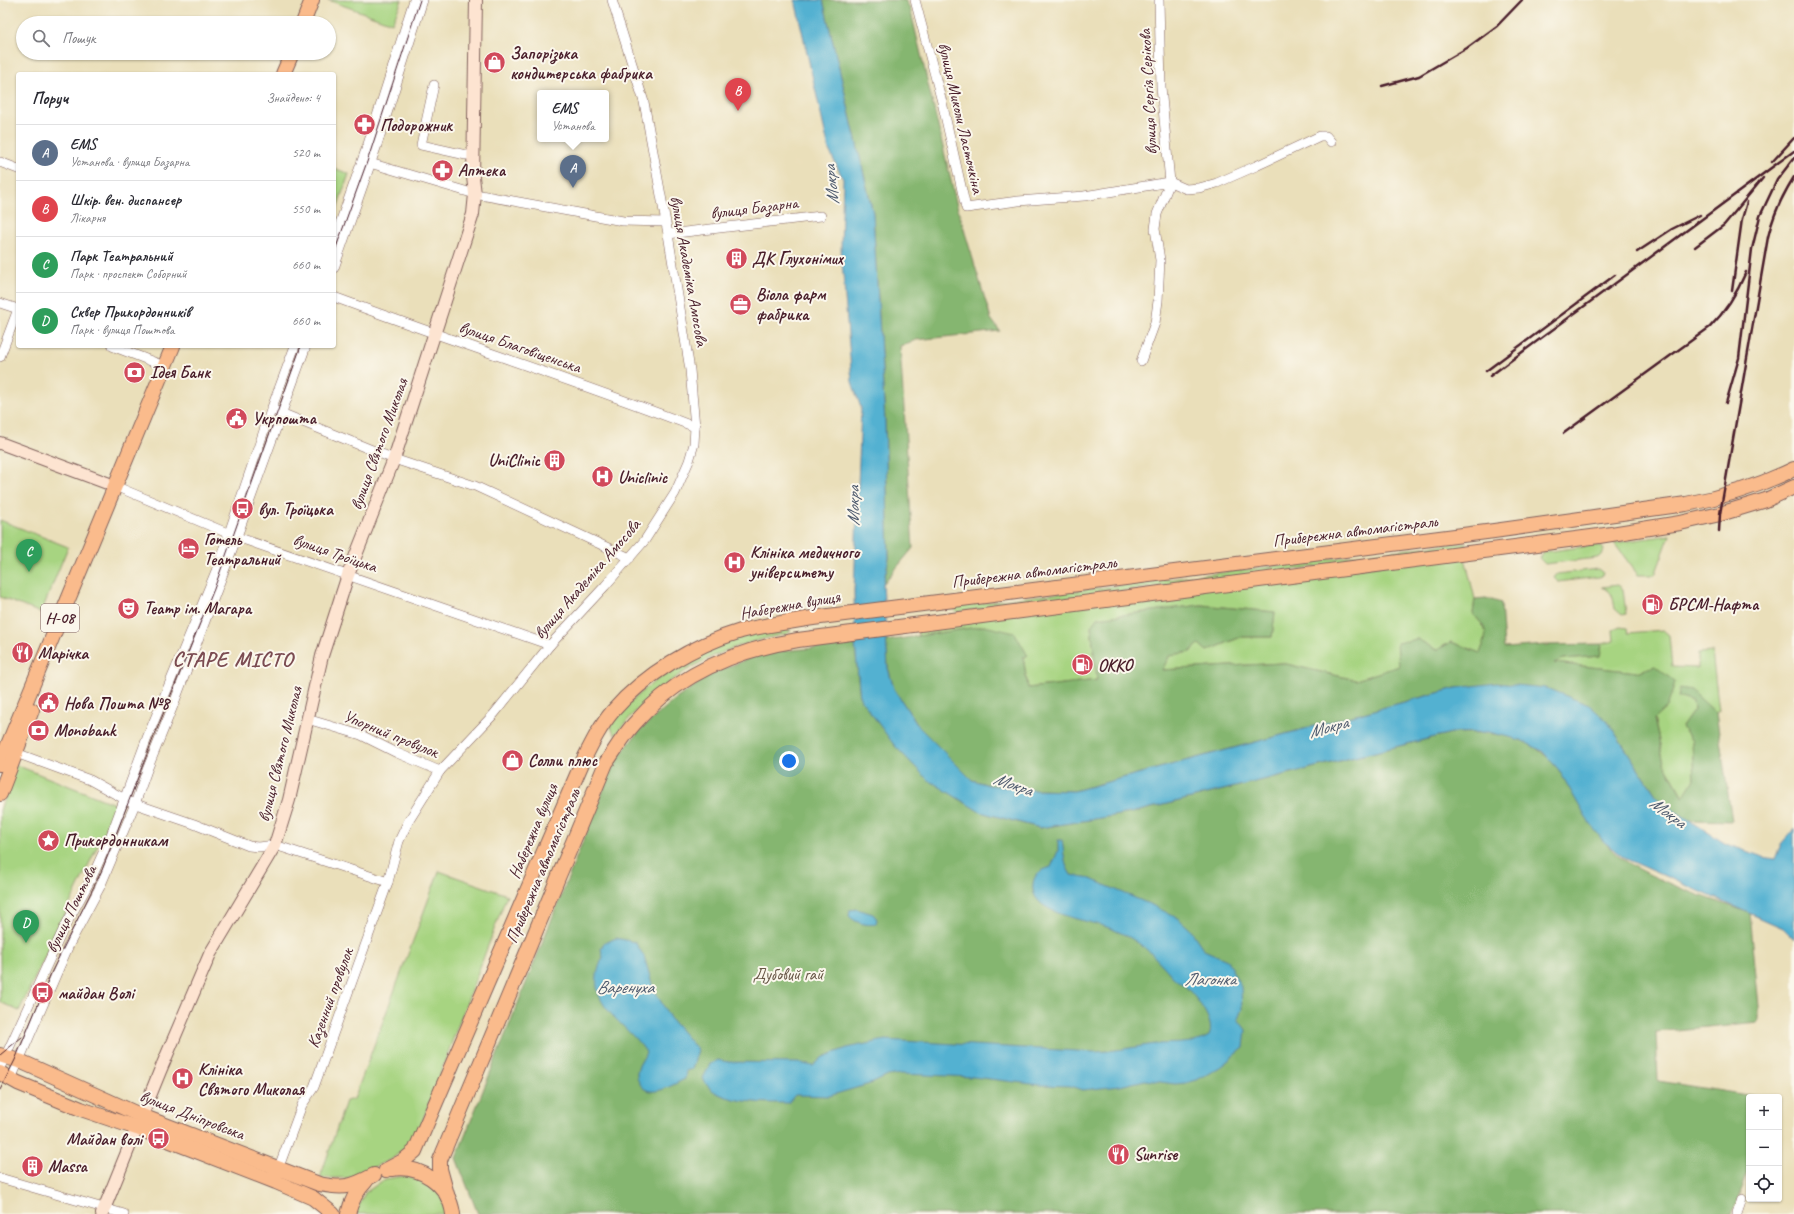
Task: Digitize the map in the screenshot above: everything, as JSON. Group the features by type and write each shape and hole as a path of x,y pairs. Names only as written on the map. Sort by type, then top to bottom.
{"main road":[{"path":"306,16 312,0"},
{"path":"284,72 289,60"},
{"name":"Н-08","path":"0,764 172,348"},
{"name":"Прибережна автомагістраль","path":"916,605 1494,531 1706,501 1747,489 1794,469"},
{"path":"1464,554 1680,523 1720,514 1766,500 1794,487"},
{"path":"1494,531 1487,538 1488,544 1497,550"},
{"path":"1462,535 1470,540 1471,546 1468,552 1464,554"},
{"name":"Прибережна автомагістраль","path":"452,1209 440,1169 440,1160 606,763 623,737 635,723 668,693 691,677 715,663 736,654 757,648 798,640 1464,554"},
{"name":"Набережна вулиця","path":"380,1172 403,1161 415,1151 582,763 598,731 612,711 631,692 656,673 701,647 742,631 796,620 916,605"},
{"path":"796,620 798,640"},
{"name":"Н-08","path":"0,794 7,749"},
{"name":"вулиця Дніпровська","path":"6,1060 140,1122 276,1174 339,1188 349,1186 380,1172"},
{"name":"вулиця Дніпровська","path":"6,1076 18,1083 80,1109 140,1122"},
{"name":"Прибережна автомагістраль","path":"380,1172 398,1168 422,1172 441,1187 452,1209"},
{"path":"348,1214 356,1191 364,1182 380,1172"},
{"name":"вулиця Дніпровська","path":"276,1174 313,1198 333,1214"}],"street":[{"path":"336,262 367,162 414,0"},
{"path":"336,235 367,162 423,0"},
{"name":"вулиця Святого Миколая","path":"103,1211 210,954 275,845 289,800 322,656 348,575 394,459 473,214 475,194 474,155 476,0"},
{"name":"вулиця Академіка Амосова","path":"388,882 399,841 408,822 440,771 494,714 550,645 645,540 684,477 694,444 695,426 690,370 668,234 644,102 612,0"},
{"name":"вулиця Миколи Ласточкіна","path":"915,0 942,102 966,208 1018,201 1084,196 1170,182 1186,189 1199,188 1216,183 1256,166 1320,136 1326,136 1331,142"},
{"name":"вулиця Сергія Серікова","path":"1159,0 1161,86 1170,182"},
{"path":"434,85 421,145 466,155 474,155"},
{"path":"0,162 16,168"},
{"path":"367,162 475,194 623,221 665,222"},
{"path":"1141,361 1154,323 1158,301 1160,260 1155,229 1157,214 1170,182"},
{"name":"вулиця Базарна","path":"668,234 821,216"},
{"name":"вулиця Благовіщенська","path":"336,298 435,335 598,390 695,426"},
{"path":"0,303 16,308"},
{"path":"0,357 16,314"},
{"path":"117,348 164,366"},
{"name":"вулиця Поштова","path":"6,1076 6,1060 63,930 92,877 125,798 150,731 216,571 233,535 271,410 294,348"},
{"name":"вулиця Поштова","path":"6,1060 100,887 135,804 173,706 233,535 305,348"},
{"path":"271,410 394,459 475,486 630,558"},
{"name":"вулиця Троїцька","path":"0,443 115,486 233,535 550,645"},
{"name":"Упорний провулок","path":"307,719 361,735 397,753 440,771"},
{"path":"7,749 90,780 135,804 194,824 249,846 258,847 275,845 388,882"},
{"name":"Казенний провулок","path":"276,1174 302,1105 314,1087 388,882"},
{"path":"0,1178 103,1211 124,1214"},
{"path":"1737,1214 1742,1199"}],"green space":[{"path":"328,0 402,0 392,23"},
{"path":"823,0 905,0 910,8 957,206 991,319 1000,331 916,340 900,346 913,548 883,584 889,558 885,422 873,213"},
{"path":"336,169 349,174 336,210"},
{"path":"0,520 68,547 41,613 0,597"},
{"path":"1670,535 1655,575 1638,575 1614,543"},
{"path":"1464,542 1466,543 1466,546 1464,548 957,612 953,609 956,606"},
{"path":"1596,545 1601,546 1604,550 1602,555 1597,558 1545,564 1539,558 1544,552"},
{"path":"1464,554 1475,599 1473,614 1482,624 1486,632 1485,641 1480,653 1451,642 1437,650 1417,639 1397,644 1400,666 1356,680 1282,663 1162,670 1170,655 1190,652 1199,644 1207,651 1241,637 1272,637 1275,612 1201,605 1097,618 1091,627 1098,680 1028,688 1023,657 1028,656 984,626 918,636 917,625"},
{"path":"1598,569 1603,573 1602,576 1558,582 1554,578 1557,574"},
{"path":"1618,585 1623,589 1626,614 1622,615 1615,609 1613,598 1610,593 1602,587"},
{"path":"1486,598 1501,603 1504,648 1546,645 1602,644 1600,656 1564,659 1554,663 1637,672 1655,666 1675,682 1667,707 1654,719 1664,763 1683,797 1694,779 1692,741 1682,727 1694,710 1693,702 1678,697 1680,688 1691,690 1716,713 1732,821 1689,820 1660,801 1607,721 1456,688 1074,791 1032,790 989,785 972,780 918,726 894,689 888,668 886,641 984,626 1015,633 1028,656 1023,657 1028,688 1097,680 1091,626 1097,618 1201,605 1275,612 1272,637 1241,637 1207,651 1199,644 1190,652 1170,655 1162,670 1282,663 1356,680 1399,666 1397,643 1417,639 1437,650 1451,642 1480,653 1485,641 1486,632 1482,624 1473,614 1475,599"},
{"path":"1620,627 1627,628 1628,633 1663,630 1669,635 1672,667 1698,668 1698,653 1712,652 1719,711 1716,713 1706,708 1691,690 1678,697 1693,702 1694,710 1682,727 1692,741 1694,779 1684,798 1664,763 1654,718 1667,707 1655,666 1637,672 1553,663 1564,659 1600,656 1602,644 1614,641 1613,630"},
{"path":"790,629 790,632 787,634 761,639 736,647 713,656 691,668 670,681 651,697 632,715 615,735 610,726 623,710 653,682 688,659 725,641 744,634"},
{"name":"Дубовий гай","path":"855,644 860,698 980,812 1040,828 1131,813 1451,733 1497,734 1523,741 1547,757 1558,769 1591,824 1601,838 1621,858 1635,867 1667,882 1701,896 1750,913 1759,1007 1759,1022 1656,1032 1658,1081 1746,1095 1746,1177 1732,1214 478,1214 456,1158 615,761 639,731 673,701 713,673 762,653"},
{"path":"16,765 117,805 19,1011 0,1002 0,810"},
{"path":"439,871 507,895 416,1138 392,1159 348,1178 320,1178 346,1101 354,1099"},
{"path":"404,1176 420,1180 433,1187 442,1198 447,1214 355,1214 365,1193 385,1179"}],"water":[{"name":"Мокра","path":"795,0 823,0 873,213 885,422 889,558 883,584 888,668 894,689 918,726 972,780 989,785 1032,790 1074,791 1456,688 1496,683 1546,688 1589,705 1607,721 1660,801 1726,844 1763,857 1775,859 1781,844 1794,829 1794,939 1783,928 1624,858 1603,841 1586,818 1559,770 1542,751 1521,740 1488,732 1451,733 1131,813 1040,828 980,812 927,779 894,745 860,698 855,644 854,591 861,408 852,382 841,249 843,179 829,150"},
{"name":"Лагонка","path":"1058,840 1062,840 1066,863 1071,875 1086,877 1154,906 1179,919 1190,929 1204,950 1227,960 1241,987 1242,1009 1238,1019 1246,1030 1244,1048 1220,1067 1197,1080 1175,1084 1145,1080 1120,1086 1083,1090 1071,1086 1040,1085 973,1077 900,1074 888,1076 873,1083 829,1096 795,1095 788,1103 767,1103 740,1100 717,1093 708,1087 703,1078 710,1064 718,1060 729,1062 799,1063 813,1066 823,1057 847,1048 885,1040 1095,1052 1155,1044 1196,1041 1209,1036 1210,1024 1208,1018 1196,998 1145,948 1116,931 1058,913 1047,908 1039,901 1034,894 1034,880 1039,872 1051,867 1058,851"},
{"path":"857,909 873,914 877,919 876,924 872,925 858,922 849,916 850,910"},
{"name":"Варенуха","path":"616,938 635,942 644,956 653,987 670,1018 698,1050 692,1069 686,1071 685,1079 661,1090 649,1091 644,1089 640,1084 637,1077 637,1071 646,1052 637,1040 608,1010 601,999 597,987 597,973 603,957 601,949 603,944"}],"tram line":[{"path":"336,247 367,162 420,0"},
{"path":"0,1090 15,1060 51,973 102,870 214,589 300,348"},
{"path":"0,1055 22,1037"}],"railway":[{"path":"1382,86 1419,76 1467,48 1497,26 1522,0"},
{"path":"1772,162 1794,138"},
{"path":"1490,376 1794,151"},
{"path":"1726,403 1739,358 1752,249 1760,216 1777,180 1794,158"},
{"path":"1719,531 1720,514 1768,237 1778,206 1794,177"},
{"path":"1695,247 1724,225 1763,178"},
{"path":"1732,291 1742,219 1747,202"},
{"path":"1637,252 1672,229 1700,215"},
{"path":"1564,433 1710,327 1731,301 1746,272"},
{"path":"1486,371 1615,275"}],"place":[{"name":"Запорізька кондитерська фабрика","path":"495,63"},
{"name":"Шкір. вен. диспансер","path":"738,111"},
{"name":"Подорожник","path":"364,125"},
{"name":"Аптека","path":"442,170"},
{"name":"EMS","path":"573,188"},
{"name":"ДК Глухонімих","path":"736,258"},
{"name":"Віола фарм фабрика","path":"741,304"},
{"name":"Ідея Банк","path":"134,372"},
{"name":"Укрпошта","path":"236,418"},
{"name":"UniСlinic","path":"555,460"},
{"name":"Uniclinic","path":"603,477"},
{"name":"вул. Троїцька","path":"242,509"},
{"name":"Готель Театральний","path":"188,549"},
{"name":"Клініка медичного університету","path":"734,562"},
{"name":"Парк Театральний","path":"29,572"},
{"name":"БРСМ-Нафта","path":"1653,604"},
{"name":"Театр ім. Магара","path":"128,608"},
{"name":"Марічка","path":"22,653"},
{"name":"OKKO","path":"1083,665"},
{"name":"Нова Пошта №8","path":"48,703"},
{"name":"Monobank","path":"38,730"},
{"name":"Солли плюс","path":"512,760"},
{"name":"Прикордонникам","path":"48,840"},
{"name":"Сквер Прикордонників","path":"26,943"},
{"name":"майдан Волі","path":"43,993"},
{"name":"Клініка Святого Миколая","path":"183,1079"},
{"name":"Майдан волі","path":"158,1139"},
{"name":"Sunrise","path":"1118,1154"},
{"name":"Massa","path":"33,1166"}],"district":[{"name":"СТАРЕ МІСТО","path":"233,659"}]}
